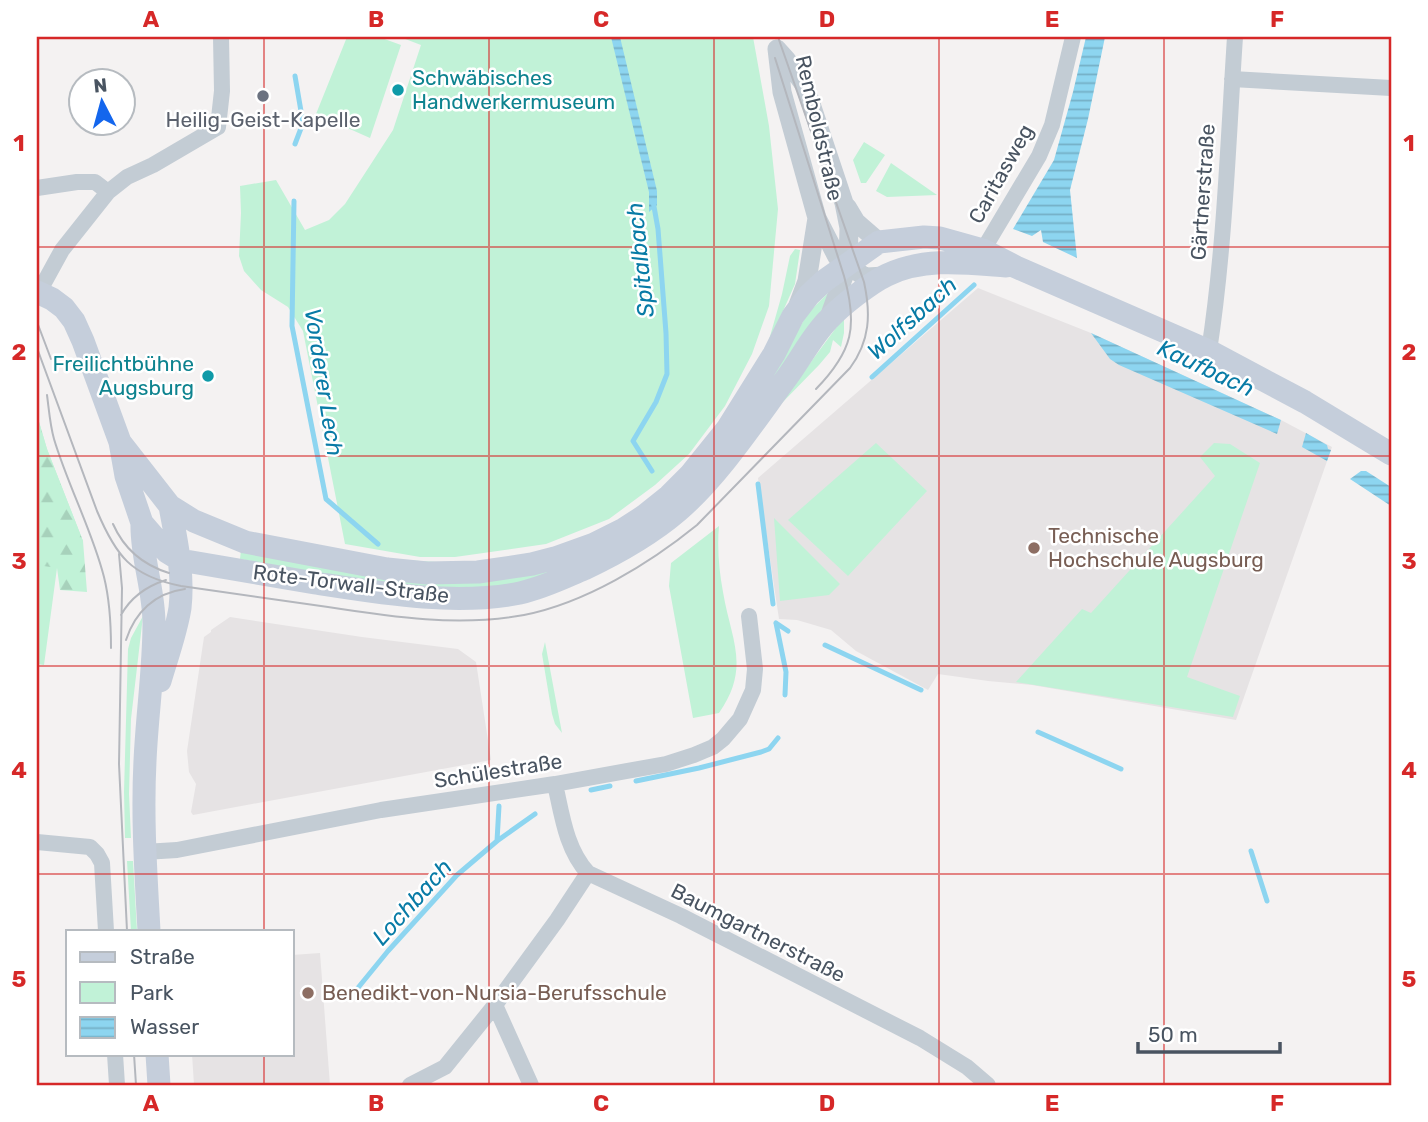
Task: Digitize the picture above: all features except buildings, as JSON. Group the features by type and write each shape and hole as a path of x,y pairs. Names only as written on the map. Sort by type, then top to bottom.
{"main road":[{"path":"879,242 940,238 984,250 1016,267 1209,351 1305,402 1391,454"},
{"name":"Rote-Torwall-Straße","path":"120,442 170,506 194,521 246,542 387,569 427,573 497,570 555,558 594,544 624,529 669,496 690,475 727,429 774,354 793,317 809,295 824,281 879,242"},
{"name":"Rote-Torwall-Straße","path":"38,292 64,308 74,321 120,442 126,475 142,523 167,552 180,560 349,588 441,598 500,596 544,586 600,561 636,541 679,510 722,464 828,320 885,276 904,268 938,263 1016,267"},
{"name":"Rote-Torwall-Straße","path":"170,506 180,560"},
{"path":"142,523 143,546 154,605 144,781 144,852 149,930"},
{"path":"154,605 180,560 194,549 230,537"},
{"path":"149,715 175,632 181,593 180,560"},
{"path":"157,1056 159,1085"}],"street":[{"path":"38,292 62,250 108,192 127,177 218,127 222,90 221,37"},
{"name":"Caritasweg","path":"984,250 1039,156 1052,125 1073,37"},
{"name":"Gärtnerstraße","path":"1209,351 1221,250 1235,37"},
{"name":"Remboldstraße","path":"775,43 805,86 844,203 849,228 848,265 828,320"},
{"name":"Remboldstraße","path":"775,43 782,92 817,218 837,257 848,265"},
{"path":"1232,79 1391,88"},
{"path":"37,188 95,182 108,192"},
{"name":"Remboldstraße","path":"844,203 856,222 879,242"},
{"name":"Remboldstraße","path":"793,317 807,281 817,218"},
{"path":"848,265 867,277 885,276"},
{"name":"Schülestraße","path":"144,852 177,850 382,810 555,784 666,764 694,755 713,747 723,739 740,719 753,690 755,669 749,616"},
{"path":"410,1085 445,1067 495,1005 588,873 579,863 568,838 555,784"},
{"path":"37,842 90,847 97,853 102,863 106,930"},
{"name":"Baumgartnerstraße","path":"588,873 681,916 920,1038 967,1067 988,1085"},
{"path":"495,1005 531,1085"},
{"path":"115,1056 117,1085"}],"shaded area":[{"name":"Technische Hochschule Augsburg","path":"978,288 1091,333 1281,420 1332,447 1236,720 1032,685 938,674 928,690 856,651 831,630 797,620 779,619 758,478"},
{"path":"230,617 458,649 476,662 491,760 193,815 191,812 196,784 189,772 187,751 204,637"},
{"name":"Benedikt-von-Nursia-Berufsschule","path":"320,953 330,1085 194,1085 192,1056 294,1056 294,955"}],"green space":[{"path":"347,37 379,37 401,45 370,138 316,114"},
{"path":"400,37 753,37 769,126 778,209 769,306 752,354 725,406 689,454 655,485 609,519 546,544 455,557 420,557 345,544 303,331 288,307 261,290 244,271 239,256 240,186 276,180 305,230 329,220 345,204 393,130 421,45"},
{"path":"864,142 885,155 866,183 861,183 853,160"},
{"path":"891,163 937,195 887,197 876,191"},
{"path":"795,249 800,250 795,284 767,347 790,256"},
{"path":"829,292 808,333 759,397 808,313"},
{"path":"844,317 841,347 833,340 830,352 777,408"},
{"path":"37,415 47,449 83,541 57,568 44,665 37,664"},
{"path":"37,415 47,449 83,541 87,592 60,590 57,568 37,565"},
{"path":"876,443 927,491 848,576 788,520"},
{"path":"1214,443 1230,444 1260,463 1187,677 1240,696 1233,717 1016,682 1082,609 1091,613 1215,476 1200,457"},
{"path":"774,518 840,584 829,595 780,601"},
{"path":"719,526 720,576 734,639 736,667 729,697 719,713 693,718 669,586 671,563"},
{"path":"241,550 551,571 546,575 504,586 459,588 400,585 240,559"},
{"path":"143,616 131,719 131,838 125,838 128,649"},
{"path":"545,642 562,733 552,714 542,654"},
{"path":"127,861 133,861 137,930 131,930"}],"water":[{"path":"611,37 620,37 657,191 657,205 649,212 649,192"},
{"path":"1086,37 1105,37 1070,190 1077,258 1043,242 1041,230 1032,236 1013,229 1054,160"},
{"path":"1091,333 1281,420 1277,434 1119,365 1110,359"},
{"path":"1306,433 1331,450 1327,461 1302,447"},
{"path":"1361,471 1366,471 1391,487 1391,506 1350,479"}],"waterway":[{"name":"Vorderer Lech","path":"295,76 303,123 295,144"},
{"name":"Vorderer Lech","path":"294,201 292,326 326,499 378,544"},
{"name":"Spitalbach","path":"652,471 633,441 656,402 667,374 658,229 653,201"},
{"name":"Wolfsbach","path":"872,377 974,285"},
{"name":"Wolfsbach","path":"758,484 773,604"},
{"name":"Wolfsbach","path":"776,623 786,672 785,695"},
{"name":"Spitalbach","path":"776,623 788,631"},
{"name":"Spitalbach","path":"825,645 921,690"},
{"name":"Spitalbach","path":"1038,732 1121,769"},
{"name":"Wolfsbach","path":"636,781 761,752 769,749 778,738"},
{"name":"Wolfsbach","path":"591,790 610,786"},
{"name":"Vorderer Lech","path":"497,841 499,806"},
{"name":"Lochbach","path":"357,989 457,875 497,841 535,814"},
{"name":"Spitalbach","path":"1251,851 1267,901"}],"tram line":[{"path":"37,348 104,527 127,562 149,576 181,586 376,614 450,620 500,619 524,615 593,592 658,554 697,525 850,368 862,348 868,316 864,282 778,37"},
{"path":"775,58 844,276 851,309 851,324 845,350 816,389"},
{"path":"37,322 51,359"},
{"path":"47,395 54,439 104,577 110,612 111,648"},
{"path":"113,524 135,555 169,573"},
{"path":"119,554 122,588 119,764 127,930"},
{"path":"121,615 140,593 166,580"},
{"path":"126,640 135,621 148,606 164,595 185,589"},
{"path":"134,1056 136,1085"}],"place":[{"name":"Schwäbisches Handwerkermuseum","path":"398,90"},
{"name":"Heilig-Geist-Kapelle","path":"263,96"},
{"name":"Freilichtbühne Augsburg","path":"208,376"},
{"name":"Technische Hochschule Augsburg","path":"1034,548"},
{"name":"Benedikt-von-Nursia-Berufsschule","path":"308,993"}],"water label":[{"name":"Kaufbach","path":"1206,368"}]}
